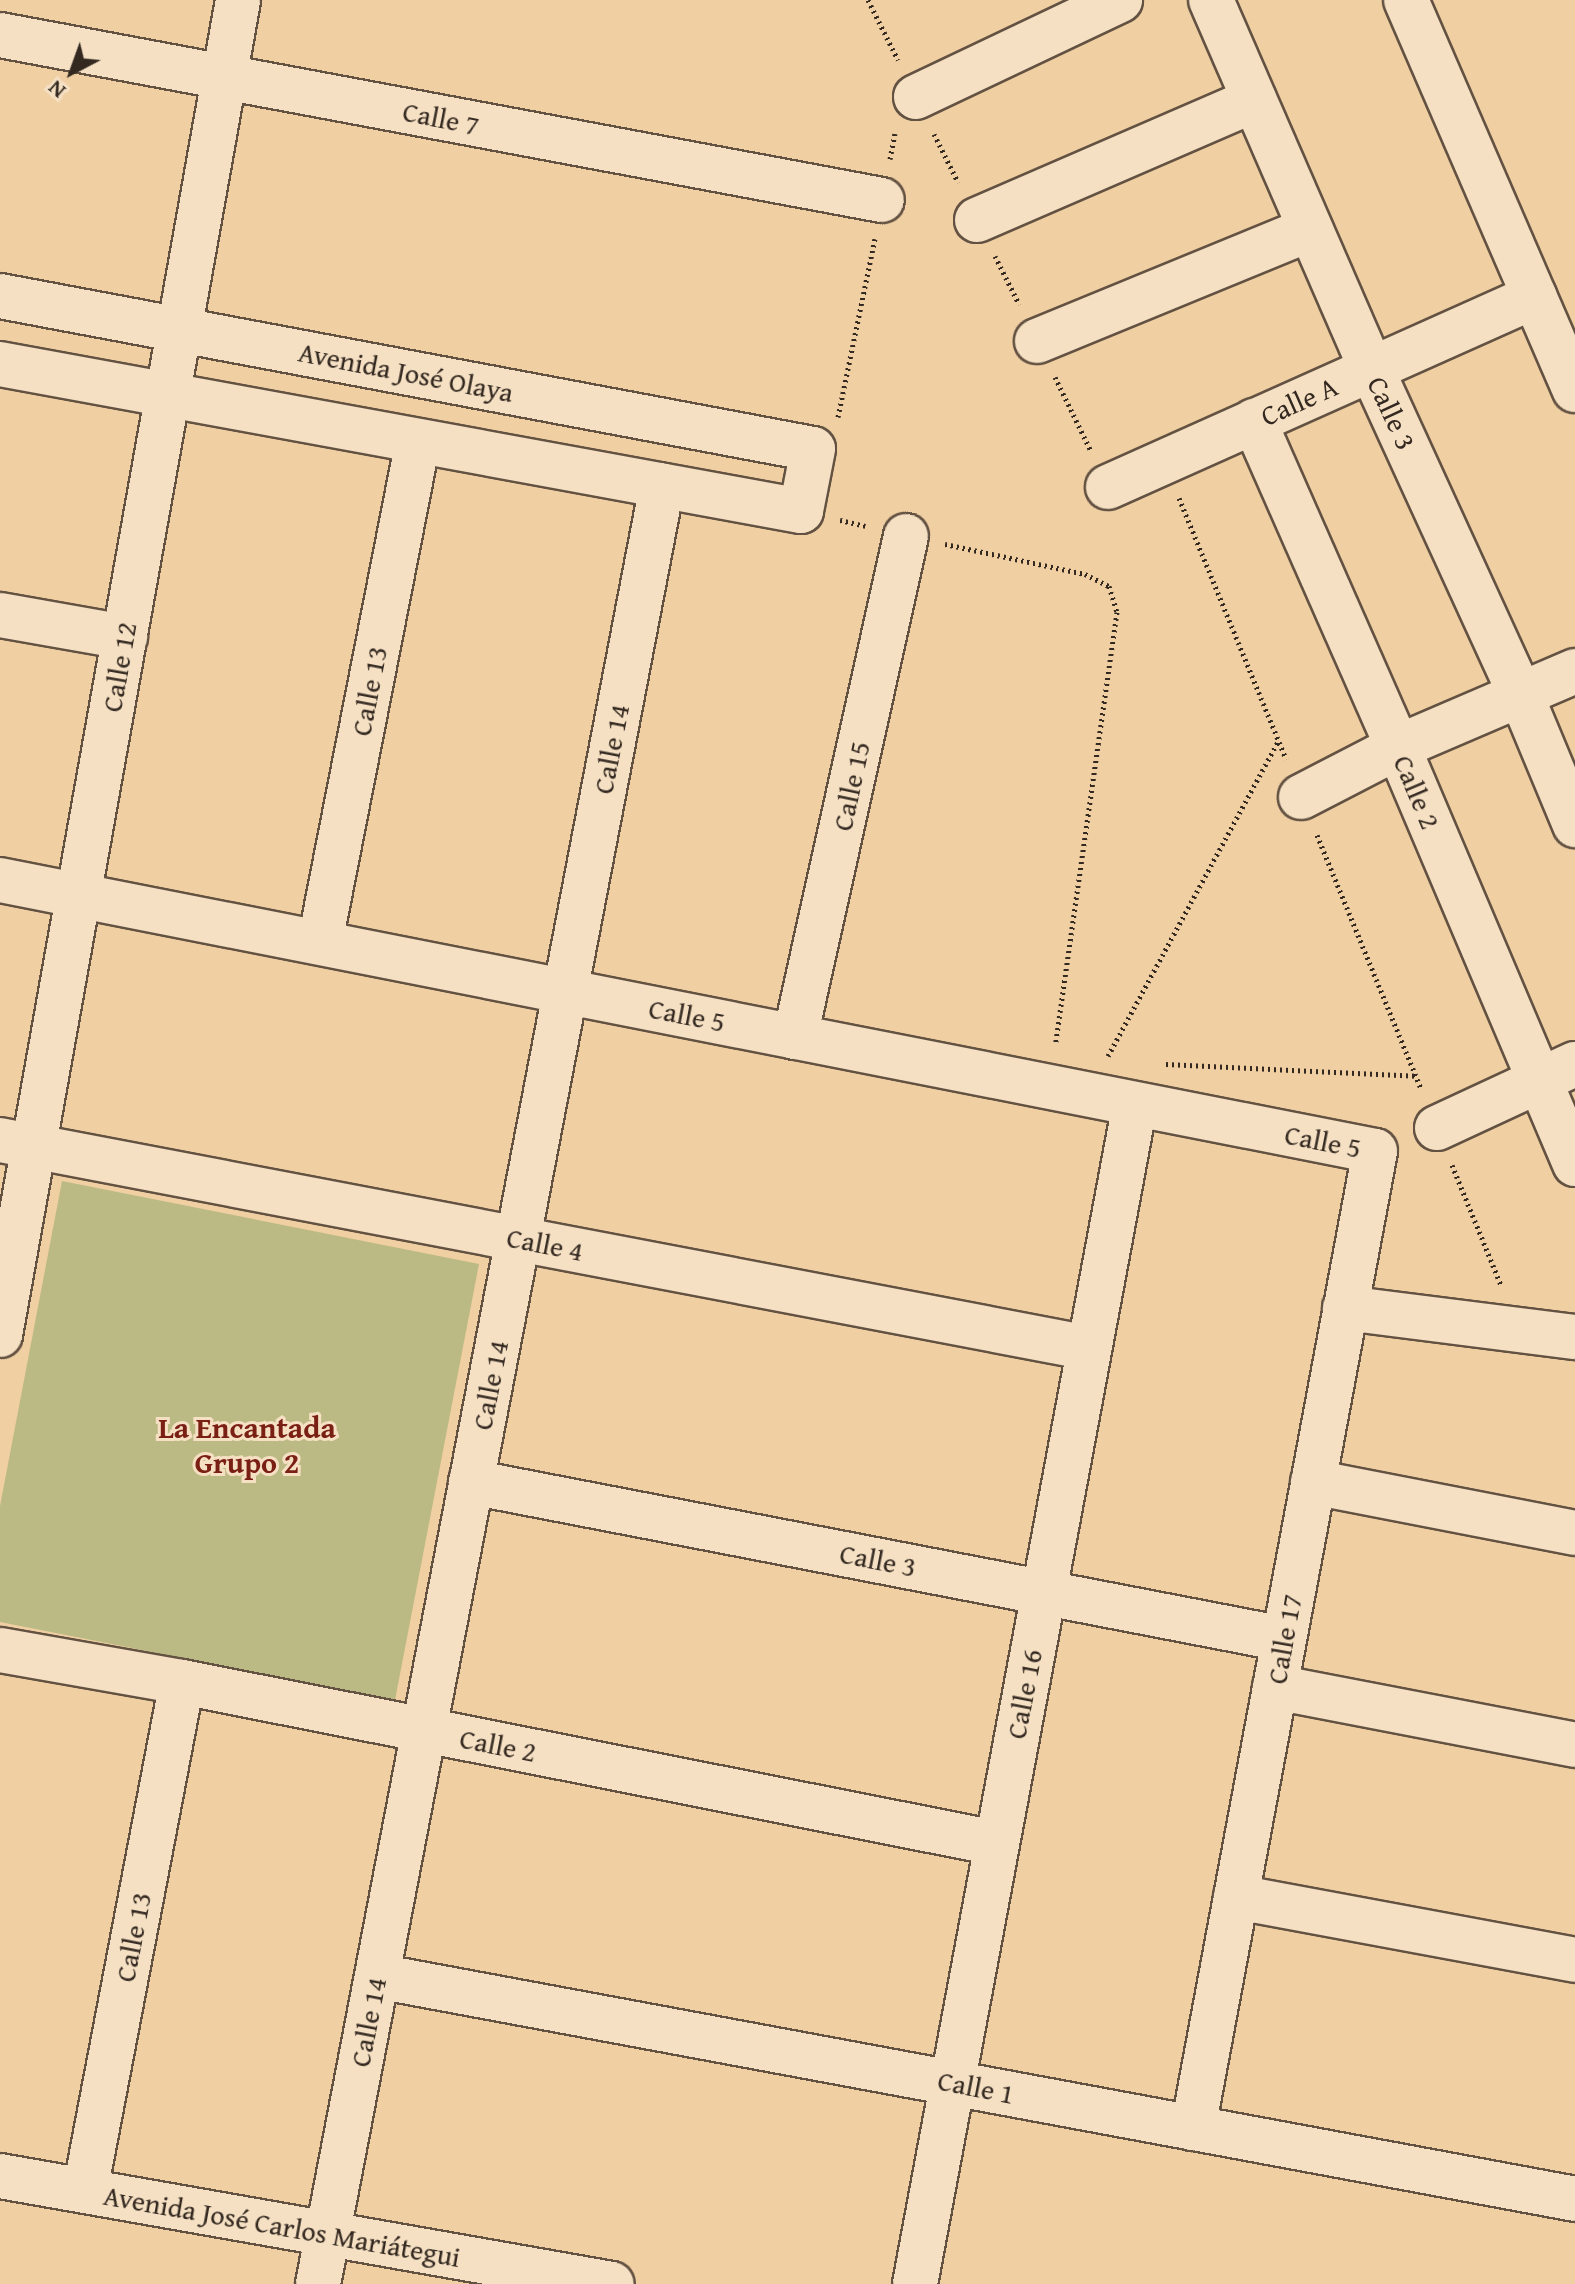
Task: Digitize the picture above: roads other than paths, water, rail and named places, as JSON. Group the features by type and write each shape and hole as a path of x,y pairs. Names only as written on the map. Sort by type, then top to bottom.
{"street":[{"name":"Calle 12","path":"0,1335 17,1143 79,894 238,0"},
{"path":"916,97 1120,0"},
{"name":"Calle 3","path":"1211,0 1371,368 1521,695 1575,825"},
{"path":"1406,0 1575,390"},
{"name":"Calle 7","path":"0,35 882,200"},
{"path":"977,220 1254,100"},
{"path":"1037,341 1310,229"},
{"name":"Avenida José Olaya","path":"0,296 813,449 801,511 662,486"},
{"name":"Calle A","path":"1108,487 1534,296"},
{"path":"0,364 662,486"},
{"name":"Calle 2","path":"1254,421 1398,747 1557,1072 1575,1164"},
{"name":"Calle 13","path":"320,942 418,441"},
{"name":"Calle 14","path":"318,2284 662,486"},
{"name":"Calle 15","path":"795,1037 906,536"},
{"path":"0,615 125,637"},
{"path":"1301,797 1398,747 1575,671"},
{"name":"Calle 5","path":"0,880 1375,1151"},
{"path":"1437,1128 1557,1072"},
{"name":"Calle 16","path":"915,2284 1135,1104"},
{"name":"Calle 4","path":"17,1143 1089,1348"},
{"name":"Calle 17","path":"1193,2128 1375,1151"},
{"path":"1345,1308 1575,1337"},
{"name":"Calle 3","path":"471,1482 1284,1639"},
{"path":"1313,1482 1575,1533"},
{"name":"Calle 2","path":"0,1650 182,1682 996,1843"},
{"name":"Calle 13","path":"85,2191 182,1682"},
{"path":"1275,1687 1575,1745"},
{"path":"1236,1897 1575,1960"},
{"name":"Calle 1","path":"377,1976 1575,2199"},
{"name":"Avenida José Carlos Mariátegui","path":"0,2176 612,2284"}],"district":[{"name":"La Encantada Grupo 2","path":"247,1444"}]}
